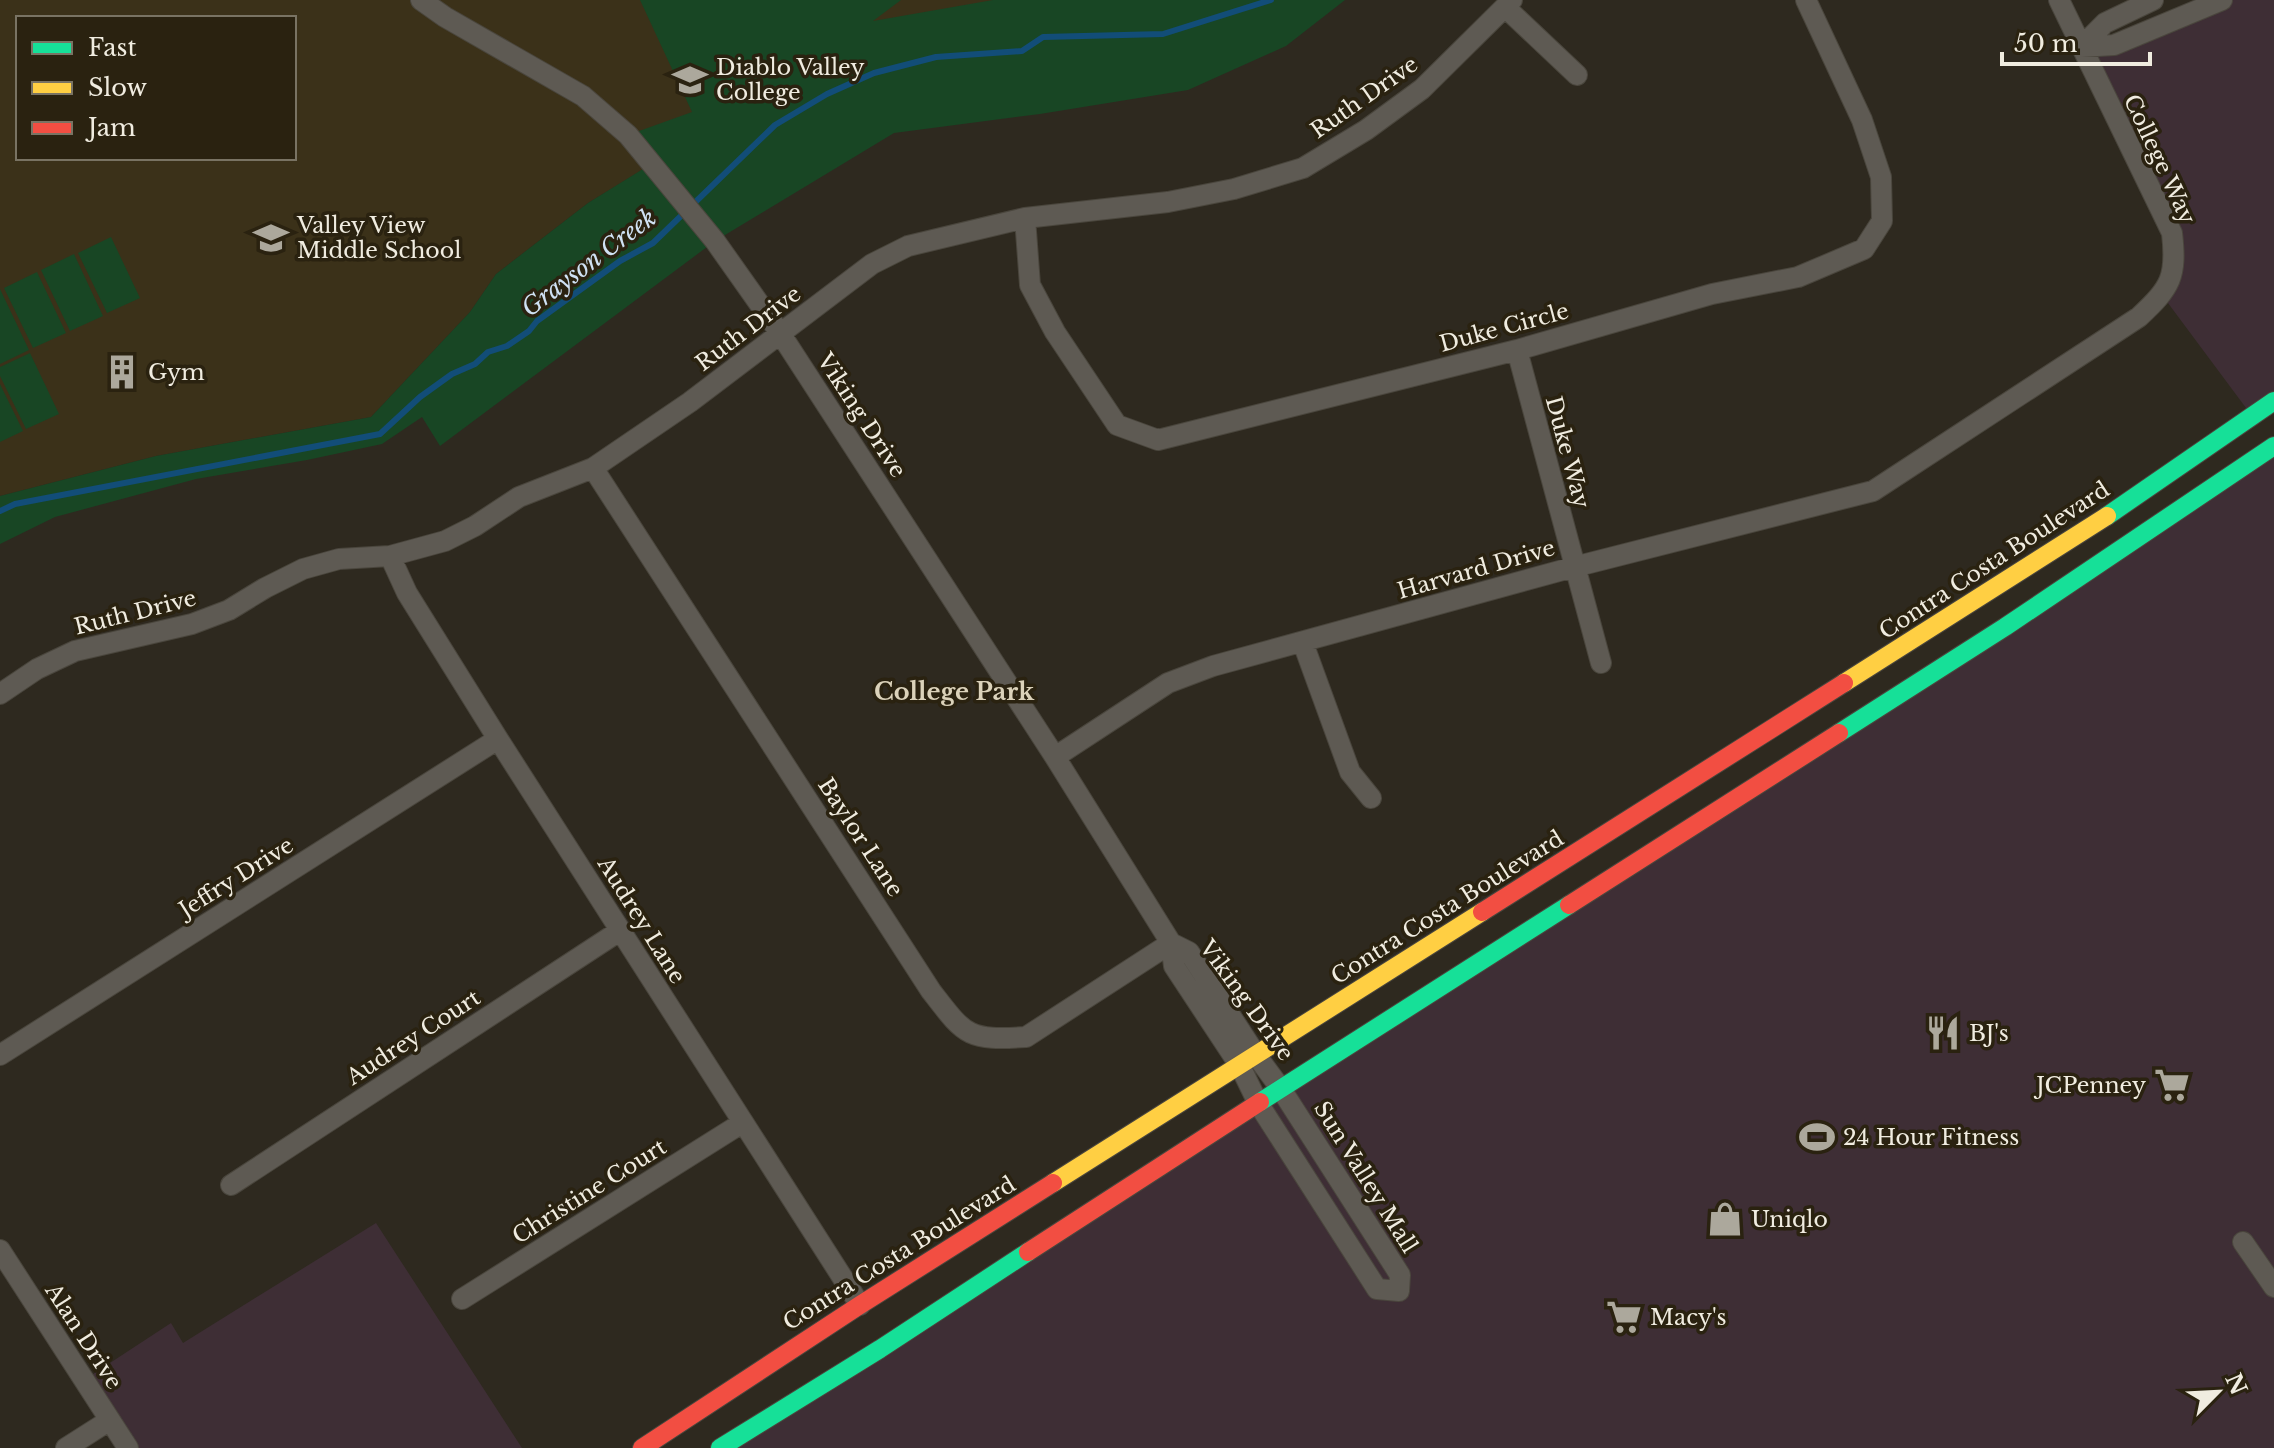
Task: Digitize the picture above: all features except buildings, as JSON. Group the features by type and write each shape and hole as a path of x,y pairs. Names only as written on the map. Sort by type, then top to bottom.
{"main road":[{"name":"Contra Costa Boulevard","path":"642,1448 860,1305 2068,542 2274,401"},
{"path":"720,1448 880,1349 1258,1103 1994,635 2274,446"}],"street":[{"name":"Viking Drive","path":"421,0 583,96 628,135 715,241 780,333 1055,757 1171,943 1189,952 1248,1060 1258,1103"},
{"name":"Duke Circle","path":"1025,218 1030,285 1055,332 1117,425 1158,440 1517,350 1712,294 1798,277 1864,249 1882,221 1881,177 1862,120 1806,0"},
{"name":"College Way","path":"1923,458 2139,317 2162,295 2172,277 2175,256 2172,233 2059,0"},
{"path":"2081,47 2105,23 2153,0"},
{"path":"2081,47 2114,45 2222,0"},
{"path":"1509,4 1577,75"},
{"name":"Ruth Drive","path":"0,694 37,669 75,651 192,624 229,610 303,569 339,559 390,556 445,541 475,526 519,497 593,468 690,402 872,264 908,246 1025,218 1168,202 1234,189 1303,168 1366,130 1422,89 1509,4"},
{"name":"Duke Way","path":"1517,350 1601,663"},
{"name":"Harvard Drive","path":"1055,757 1168,683 1213,666 1574,567 1873,491 1923,458"},
{"name":"Baylor Lane","path":"593,468 931,991 961,1029 999,1039 1026,1037 1171,943"},
{"name":"Audrey Lane","path":"390,556 407,593 498,739 860,1305"},
{"path":"1303,643 1350,772 1371,798"},
{"name":"Jeffry Drive","path":"0,1055 498,739"},
{"name":"Audrey Court","path":"231,1185 621,930"},
{"name":"Viking Drive","path":"1248,1060 1281,1089"},
{"name":"Sun Valley Mall","path":"1258,1103 1377,1289 1399,1291 1400,1275 1281,1089"},
{"name":"Christine Court","path":"462,1299 742,1123"},
{"path":"2243,1242 2270,1281"},
{"name":"Alan Drive","path":"0,1250 128,1448"},
{"path":"66,1448 110,1420"}],"shaded area":[{"name":"Valley View Middle School","path":"0,0 1204,0 652,164 588,203 496,274 470,312 371,417 156,456 0,496"},
{"path":"2222,0 2274,0 2274,401 2252,416 2162,295 2175,256 2081,47"},
{"path":"2274,446 2274,1448 721,1448"},
{"path":"376,1223 522,1448 128,1448 84,1380 171,1323 183,1343"}],"green space":[{"path":"640,0 901,0 873,21 993,0 1345,0 1286,46 1188,90 894,133 715,241 440,446 422,417 382,444 196,479 55,517 0,544 0,496 156,456 371,417 470,312 496,274 588,203 651,164 628,135 692,112"},
{"path":"111,237 140,298 107,313 78,253"},
{"path":"74,254 103,316 70,331 41,270"},
{"path":"37,272 66,333 33,348 4,288"},
{"path":"0,289 29,350 0,364"},
{"path":"30,353 59,414 26,429 0,376 0,367"},
{"path":"0,384 23,431 0,442"}],"waterway":[{"name":"Grayson Creek","path":"0,511 15,504 380,434 420,397 452,374 475,364 488,352 507,346 620,261 653,243 775,125 827,94 874,73 936,57 1022,51 1043,37 1163,34 1271,0"}],"traffic: fast":[{"path":"2107,516 2274,401"},
{"path":"1839,733 2005,627 2274,446"},
{"path":"1260,1102 1569,905"},
{"path":"720,1448 1028,1252"}],"traffic: slow":[{"path":"1844,683 2107,516"},
{"path":"1053,1183 1482,912"}],"traffic: jam":[{"path":"1482,912 1844,683"},
{"path":"1569,905 1839,733"},
{"path":"1028,1252 1260,1102"},
{"path":"642,1448 1053,1183"}],"place":[{"name":"Diablo Valley College","path":"690,80"},
{"name":"Valley View Middle School","path":"271,238"},
{"name":"Gym","path":"122,372"},
{"name":"BJ's","path":"1943,1033"},
{"name":"JCPenney","path":"2172,1085"},
{"name":"24 Hour Fitness","path":"1817,1137"},
{"name":"Uniqlo","path":"1725,1219"},
{"name":"Macy's","path":"1624,1317"}],"district":[{"name":"College Park","path":"954,692"}]}
